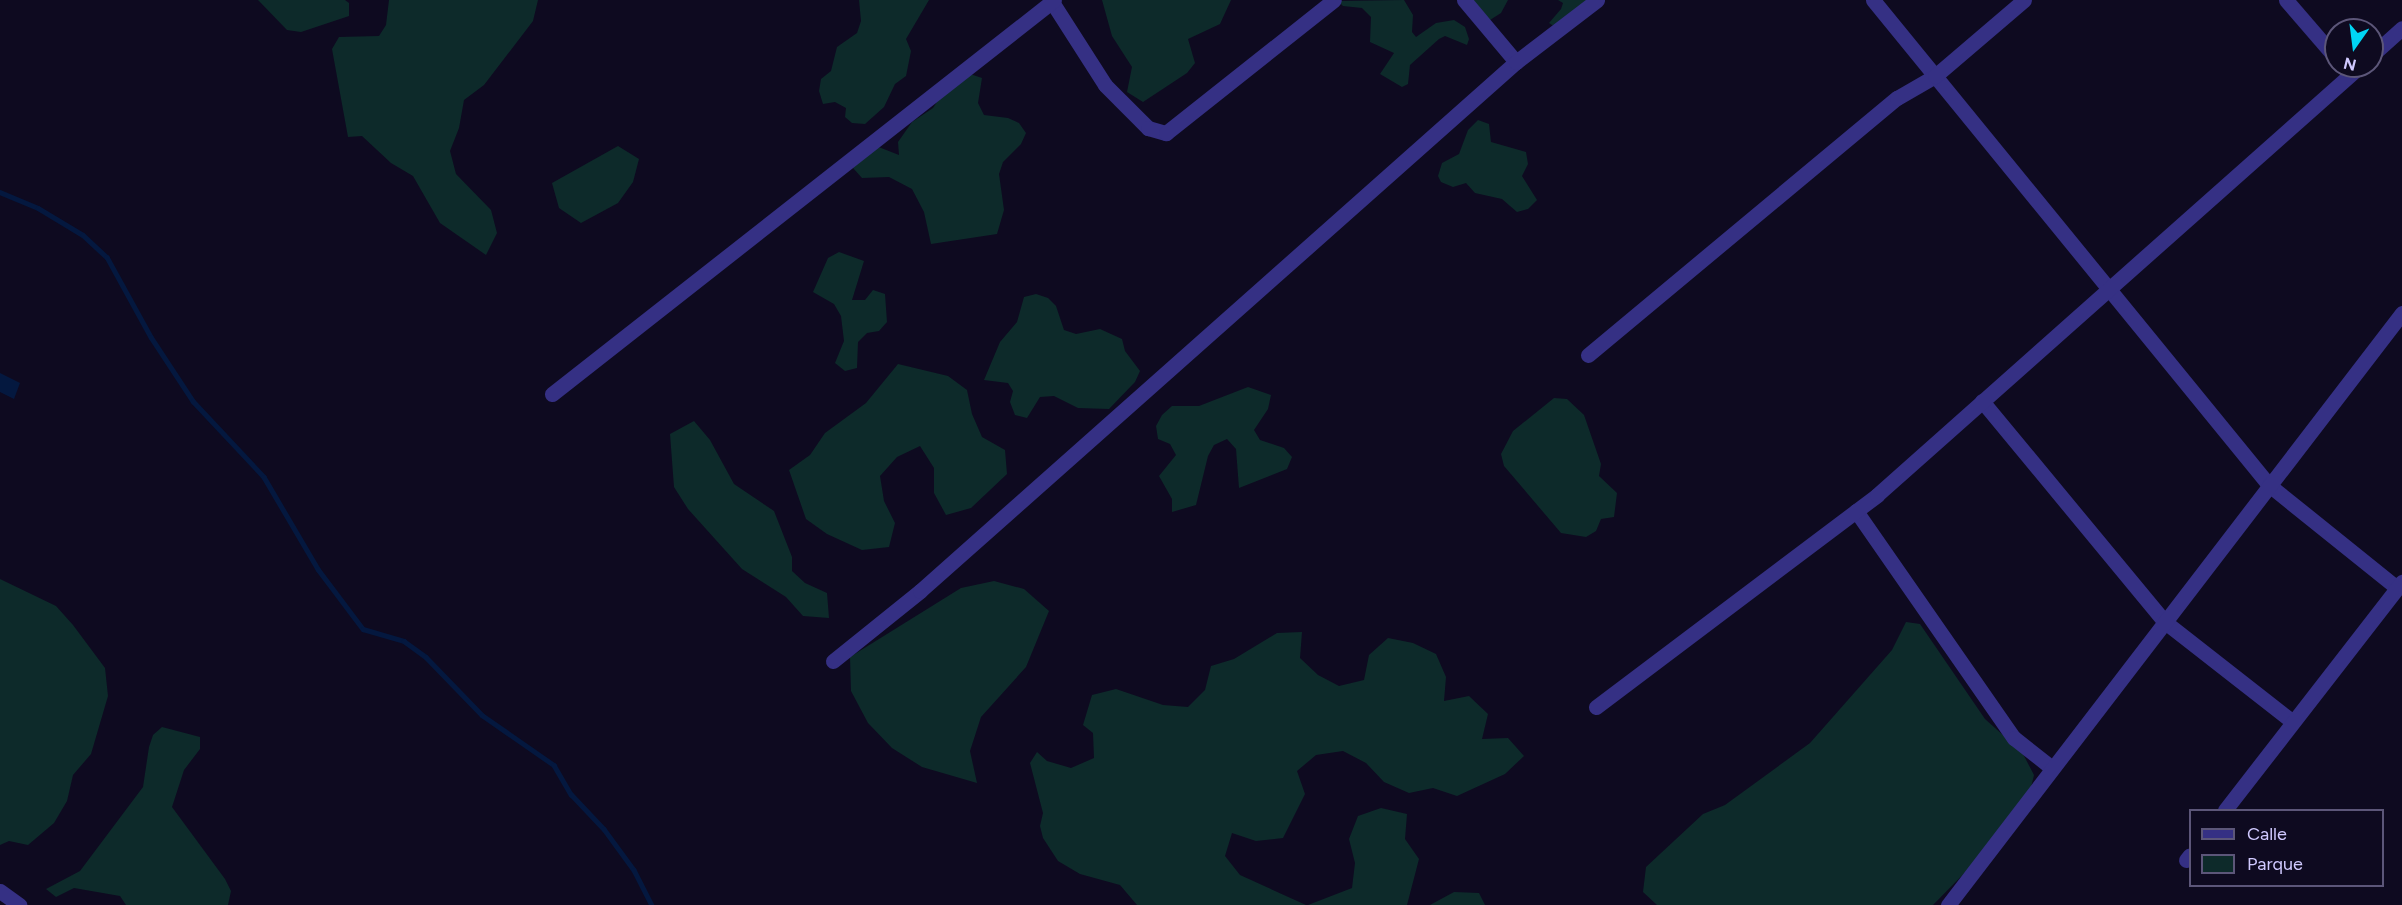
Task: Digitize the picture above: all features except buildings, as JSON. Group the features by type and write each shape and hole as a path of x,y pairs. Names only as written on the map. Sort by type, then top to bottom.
{"street":[{"path":"552,394 1053,1 1105,85 1148,128 1166,133 1334,0"},
{"path":"1464,0 1516,62"},
{"path":"833,661 920,591 1516,62 1597,0"},
{"path":"1873,0 2269,485 2400,585 2226,809"},
{"path":"1588,354 1898,98 1935,76 2024,0"},
{"path":"2286,0 2324,44"},
{"path":"2384,44 2402,28"},
{"path":"1596,706 1856,511 1982,401 2341,78"},
{"path":"1948,905 2402,313"},
{"path":"1982,401 2165,622 2293,722"},
{"path":"1856,511 2014,738 2052,768"},
{"path":"0,891 20,905"}],"green space":[{"path":"258,0 345,0 349,3 349,16 301,32 287,30"},
{"path":"389,0 538,0 533,21 484,85 464,100 459,128 450,151 456,174 491,210 497,233 486,255 440,223 413,176 391,163 362,136 348,137 332,49 339,37 379,36 386,25"},
{"path":"859,0 929,0 906,39 911,51 906,76 895,84 884,107 865,124 852,123 845,117 846,108 835,102 823,104 819,91 821,79 831,71 837,47 857,33 861,21"},
{"path":"1102,0 1231,0 1220,24 1188,39 1195,63 1187,73 1143,102 1127,92 1132,67 1112,36"},
{"path":"1404,0 1413,15 1412,32 1416,37 1436,23 1454,20 1465,27 1469,39 1467,45 1445,36 1439,39 1410,65 1408,84 1402,87 1380,74 1394,53 1370,42 1371,17 1362,8 1343,6 1338,1"},
{"path":"1473,0 1508,0 1501,13 1490,20"},
{"path":"1558,0 1587,0 1555,27 1549,23 1561,9 1563,3"},
{"path":"970,74 982,78 978,103 984,115 1008,118 1019,123 1026,133 1021,144 1003,162 999,174 1004,210 997,234 931,244 924,212 912,189 889,177 862,178 853,168 857,154 876,146 899,155 898,142 912,122 933,108 948,85"},
{"path":"1478,120 1489,124 1491,142 1526,152 1528,164 1522,176 1537,200 1528,209 1517,212 1502,199 1475,193 1466,183 1453,187 1441,182 1438,176 1442,163 1459,154 1468,130"},
{"path":"618,146 639,159 633,182 618,203 581,223 559,208 552,183"},
{"path":"839,252 864,261 852,300 865,300 873,290 885,294 887,322 879,331 867,333 858,342 857,368 845,371 835,363 844,341 841,316 834,304 813,292 828,258"},
{"path":"1036,294 1048,298 1056,306 1064,330 1076,334 1100,329 1122,339 1125,351 1140,371 1135,382 1109,409 1078,408 1054,396 1040,397 1027,418 1015,415 1010,402 1013,391 1008,383 984,380 1000,342 1017,322 1024,297"},
{"path":"898,364 948,376 967,390 972,414 982,437 1005,450 1007,474 971,508 946,515 934,493 934,468 920,446 897,457 880,476 884,501 895,523 889,547 862,550 827,534 806,519 789,470 810,455 825,433 866,403"},
{"path":"1248,387 1271,395 1268,409 1254,430 1260,440 1284,448 1292,457 1287,469 1239,488 1236,449 1227,439 1214,445 1208,456 1196,505 1172,512 1172,499 1159,476 1176,455 1170,444 1158,439 1156,426 1162,415 1172,406 1199,406"},
{"path":"1554,398 1567,399 1584,415 1601,464 1599,476 1617,493 1614,517 1601,519 1596,531 1586,537 1561,533 1504,466 1501,454 1513,431"},
{"path":"694,421 710,440 734,484 774,511 792,557 792,571 805,583 827,593 829,618 803,616 786,597 742,569 688,509 674,487 670,434"},
{"path":"0,579 56,606 105,668 108,696 91,754 73,775 67,801 54,823 28,845 9,841 0,845"},
{"path":"994,581 1024,589 1049,611 1026,667 981,717 970,751 977,783 922,767 892,748 868,723 851,691 850,657 961,588"},
{"path":"1906,622 1920,624 1985,719 2022,752 2034,775 2029,796 1984,853 1933,905 1657,905 1643,892 1646,867 1703,814 1725,805 1810,743 1892,650"},
{"path":"1302,632 1300,658 1318,675 1339,686 1364,680 1369,655 1388,638 1413,643 1436,654 1446,677 1444,701 1469,696 1488,714 1482,739 1508,738 1524,756 1505,774 1457,796 1433,788 1409,793 1384,782 1366,763 1343,751 1316,755 1297,771 1305,794 1283,838 1256,841 1232,833 1225,856 1240,875 1306,905 1137,905 1120,885 1080,874 1058,861 1043,838 1040,826 1043,813 1030,763 1037,752 1047,761 1071,768 1094,758 1093,733 1083,725 1092,695 1116,689 1163,705 1188,707 1205,690 1211,666 1234,659 1277,633"},
{"path":"162,727 200,737 200,749 184,770 172,807 225,879 231,891 228,905 126,905 120,896 74,888 56,897 46,889 80,871 143,787 149,747 153,735"},
{"path":"1381,808 1407,814 1405,839 1419,859 1407,905 1308,905 1352,888 1355,863 1349,839 1358,816"},
{"path":"1454,892 1479,893 1485,905 1430,905"}],"water":[{"path":"0,373 20,383 14,399 0,392"}],"waterway":[{"path":"0,192 38,208 83,235 107,257 151,337 193,401 264,477 318,569 363,629 404,641 426,657 482,715 554,765 571,794 604,829 634,870 652,905"}]}
